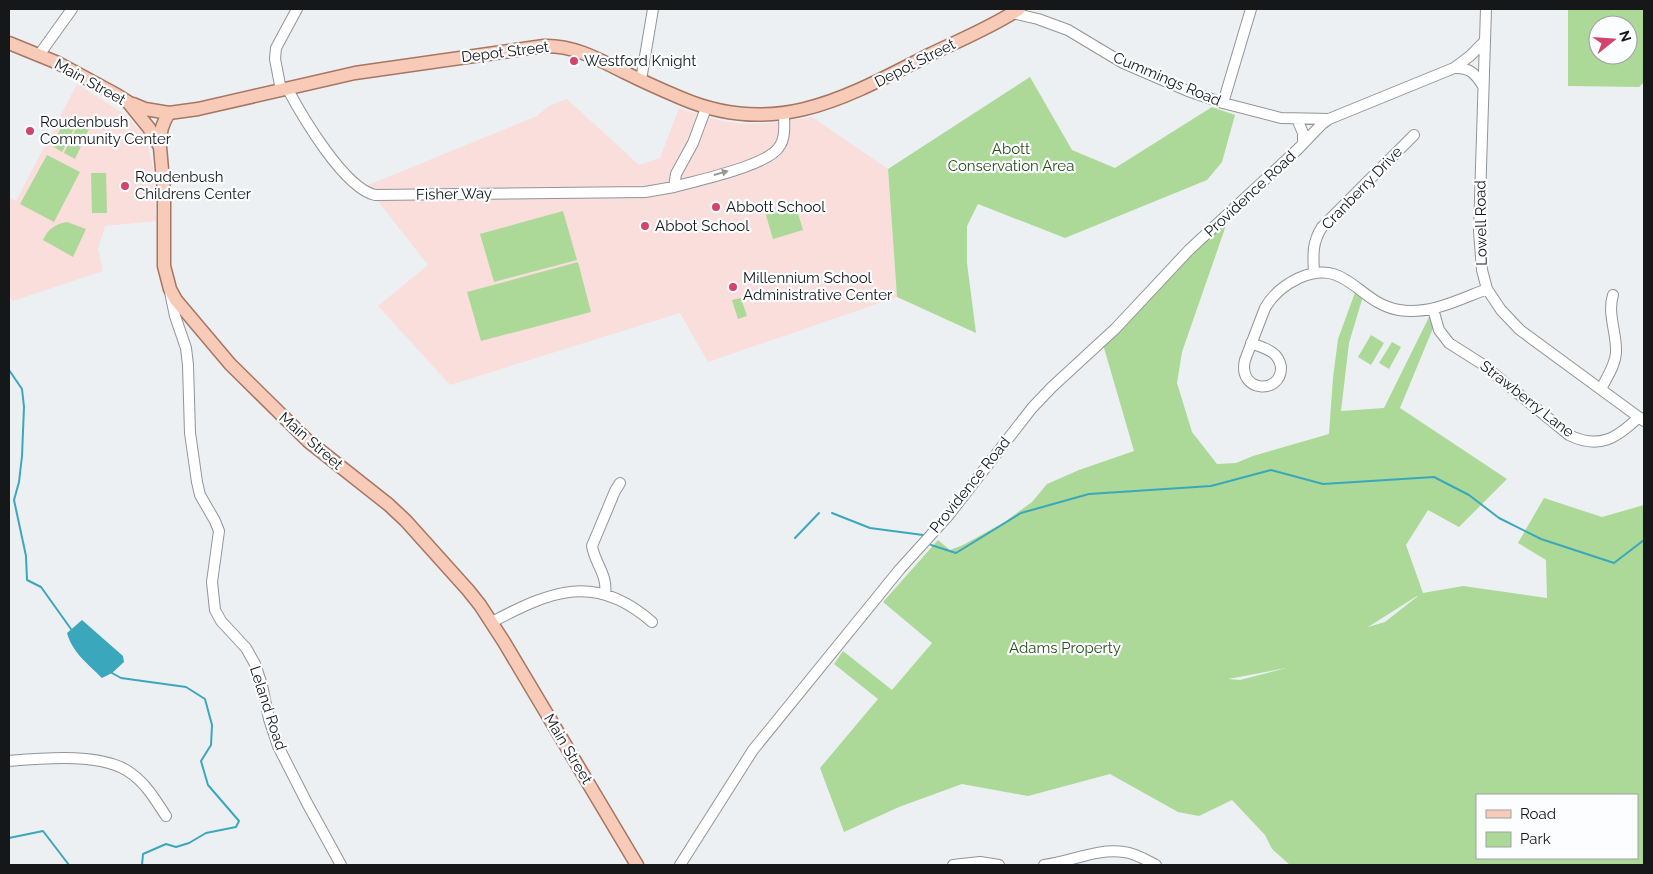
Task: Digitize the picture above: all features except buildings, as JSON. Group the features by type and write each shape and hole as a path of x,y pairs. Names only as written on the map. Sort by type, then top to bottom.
{"main road":[{"name":"Depot Street","path":"128,102 145,109 169,113 201,108 366,71 550,46 568,48 584,53 706,108 750,115 784,113 821,105 855,92 1016,11"},
{"name":"Main Street","path":"9,43 39,55 128,102 141,116 160,147 164,192 164,266 170,289 176,300 230,364 308,441 389,504 468,590 492,622 637,865"},
{"path":"160,147 162,124 169,113"}],"street":[{"path":"39,55 72,9"},
{"name":"Fisher Way","path":"297,9 276,48 275,59 284,89 319,141 355,185 371,194 645,192 674,187 753,164 775,153 783,137 784,113"},
{"path":"641,80 653,9"},
{"path":"1223,103 1251,9"},
{"name":"Lowell Road","path":"1486,9 1479,231 1482,270 1487,289 1501,310 1520,330 1641,419"},
{"name":"Cummings Road","path":"1016,11 1068,30 1123,63 1188,91 1223,103 1281,118 1329,119"},
{"name":"Providence Road","path":"680,865 752,750 900,569 948,516 1032,408 1052,387 1115,329 1189,250 1322,124 1329,119 1454,68 1485,41"},
{"path":"1454,68 1464,68 1472,72 1484,86"},
{"path":"674,187 676,174 693,143 706,108"},
{"name":"Providence Road","path":"1297,119 1303,133 1303,143"},
{"name":"Cranberry Drive","path":"1314,273 1313,246 1315,237 1322,227 1414,135"},
{"path":"1251,343 1272,352 1280,362 1281,368 1277,380 1267,386 1262,387 1250,383 1244,373 1244,360 1265,308 1274,295 1296,280 1314,273 1332,273 1342,277 1376,302 1389,308 1408,311 1433,309 1487,289"},
{"name":"Leland Road","path":"170,289 175,316 186,348 190,433 197,482 200,495 219,531 212,582 216,613 246,648 256,664 269,719 278,746 341,865"},
{"path":"1601,389 1615,359 1616,345 1610,306 1613,295"},
{"name":"Strawberry Lane","path":"1433,309 1439,330 1449,344 1482,364 1569,435 1584,441 1609,440 1621,434 1641,419"},
{"path":"605,594 605,579 592,546 620,483"},
{"path":"492,622 523,606 556,593 580,591 605,594 631,606 652,622"},
{"path":"9,761 88,759 117,765 131,773 144,784 166,816"},
{"path":"1044,865 1057,864 1096,853 1125,852 1142,857 1156,865"},
{"path":"953,865 980,862 999,865"}],"shaded area":[{"path":"77,84 126,115 142,133 147,143 153,167 156,221 105,226 98,249 103,271 13,301 9,295 9,198 16,201"},
{"name":"Abbot School","path":"567,99 639,165 660,158 679,108 718,120 741,124 772,123 812,117 888,169 897,297 708,362 680,313 450,385 378,306 428,265 366,186 537,116 549,106"}],"green space":[{"path":"1568,9 1644,9 1644,82 1639,87 1568,86"},
{"name":"Abott Conservation Area","path":"1030,77 1072,150 1115,168 1212,107 1235,115 1222,162 1207,180 1065,238 978,204 967,226 967,263 976,333 897,297 888,169"},
{"path":"66,117 77,123 62,152 52,146"},
{"path":"78,124 89,129 75,159 64,153"},
{"path":"47,155 80,172 54,222 20,204"},
{"path":"91,173 106,173 107,213 92,213"},
{"path":"795,203 803,230 773,239 765,212"},
{"path":"563,211 577,260 494,282 480,234"},
{"name":"Adams Property","path":"1231,211 1182,352 1177,383 1192,432 1217,464 1236,463 1253,456 1329,434 1338,339 1357,287 1364,293 1349,343 1341,411 1384,408 1433,309 1436,321 1400,408 1507,479 1459,527 1428,510 1406,545 1423,593 1463,586 1547,598 1546,560 1518,543 1544,498 1602,517 1644,505 1644,865 1290,865 1272,849 1265,835 1232,800 1199,816 1178,812 1110,774 1028,796 962,784 899,807 844,832 820,768 878,699 834,664 843,651 892,690 932,643 883,602 938,540 950,550 963,545 1003,523 1032,502 1047,484 1079,470 1134,451 1102,341","holes":["1418,596 1385,622 1368,627","1286,668 1240,680 1228,679"]},
{"path":"67,222 86,229 73,257 43,240 52,228"},
{"path":"578,262 591,312 481,341 467,292"},
{"path":"741,298 747,316 738,319 732,300"},
{"path":"1371,335 1384,343 1371,365 1358,357"},
{"path":"1392,342 1401,347 1389,369 1379,363"}],"water":[{"path":"82,620 123,656 124,662 112,673 102,678 86,663 69,640 67,633"}],"waterway":[{"path":"9,370 22,389 24,407 22,456 19,482 14,500 26,556 27,580 41,587 71,629"},
{"path":"931,545 956,553 1021,513 1089,494 1211,486 1271,470 1323,484 1434,477 1469,495 1499,518 1541,539 1614,563 1644,540"},
{"path":"795,538 819,513"},
{"path":"832,513 870,528 923,535"},
{"path":"112,673 121,678 186,687 205,699 212,725 211,745 201,761 208,785 239,821 236,827 206,833 189,843 176,847 166,844 143,854 142,865"},
{"path":"9,838 43,831 69,865"}],"place":[{"name":"Westford Knight","path":"574,61"},
{"name":"Roudenbush Community Center","path":"30,131"},
{"name":"Roudenbush Childrens Center","path":"125,186"},
{"name":"Abbott School","path":"716,207"},
{"name":"Abbot School","path":"645,226"},
{"name":"Millennium School Administrative Center","path":"733,287"}]}
